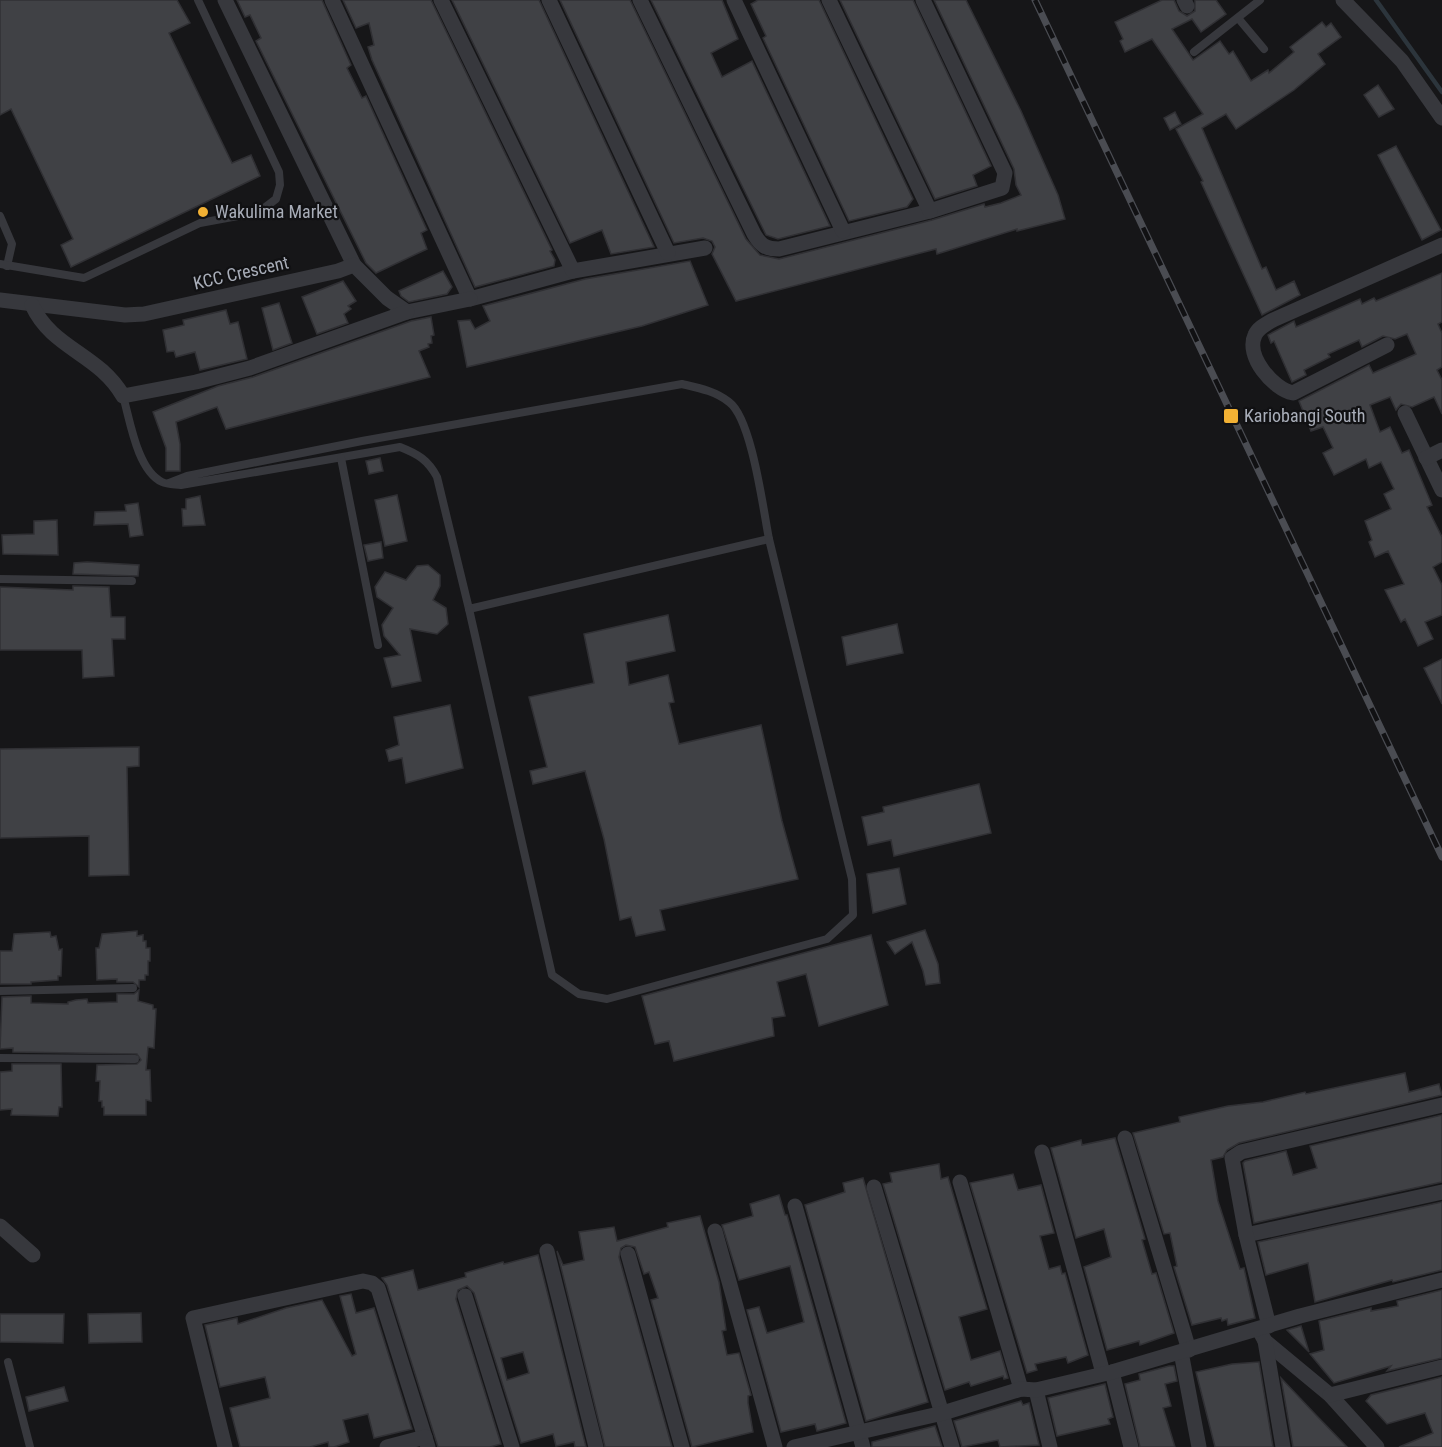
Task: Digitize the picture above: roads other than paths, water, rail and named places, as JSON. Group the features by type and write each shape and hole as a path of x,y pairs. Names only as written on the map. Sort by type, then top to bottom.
{"street":[{"path":"225,0 354,265 387,298 407,312"},
{"path":"332,0 470,299"},
{"path":"441,0 573,271"},
{"path":"549,0 668,253"},
{"path":"640,0 760,244 769,249 779,249 843,231 930,211 1002,188 1005,173 923,0"},
{"path":"734,0 843,231"},
{"path":"829,0 930,211"},
{"path":"1343,0 1402,61 1442,118"},
{"path":"1388,345 1293,393 1281,391 1271,382 1256,357 1253,345 1260,328 1273,320 1442,245"},
{"path":"32,305 40,323 56,338 100,366 123,396 196,382 250,368 407,312 470,299 573,271 705,248"},
{"name":"KCC Crescent","path":"0,300 125,315 144,314 327,274 354,265"},
{"path":"1405,413 1442,490"},
{"path":"1426,458 1442,450"},
{"path":"1283,1447 1232,1158 1241,1152 1442,1105"},
{"path":"1125,1138 1185,1351 1199,1447"},
{"path":"1041,1152 1131,1447"},
{"path":"960,1182 1028,1390 1050,1447"},
{"path":"874,1187 952,1447"},
{"path":"1246,1235 1442,1192"},
{"path":"795,1206 861,1440"},
{"path":"0,1226 33,1255"},
{"path":"715,1231 775,1447"},
{"path":"547,1251 596,1447"},
{"path":"628,1254 682,1447"},
{"path":"794,1447 861,1440 943,1413 1264,1332 1442,1280"},
{"path":"225,1447 193,1317 363,1281 378,1288 426,1442 387,1447"},
{"path":"465,1296 512,1447"},
{"path":"1264,1332 1330,1395 1377,1447"},
{"path":"1330,1395 1442,1367"}],"lane":[{"path":"0,216 12,244 4,265 84,278 200,223 259,212 276,199 280,185 279,172 198,0"},
{"path":"1194,52 1260,0"},
{"path":"1238,18 1264,49"},
{"path":"123,396 138,450 150,473 162,482 181,485 400,447 419,454 431,465 437,477 469,609 552,975 579,994 607,999 827,939 853,915 852,879 769,538 748,435 732,404 710,390 682,384 362,441 187,476 169,483"},
{"path":"341,458 378,645"},
{"path":"469,609 769,538"},
{"path":"0,579 132,581"},
{"path":"0,991 133,988"},
{"path":"0,1058 135,1059"},
{"path":"8,1362 30,1447"}],"waterway":[{"path":"1376,0 1442,92"}],"railway":[{"path":"1035,0 1442,857"}],"place":[{"name":"Wakulima Market","path":"203,212"},
{"name":"Kariobangi South","path":"1231,416"}]}
